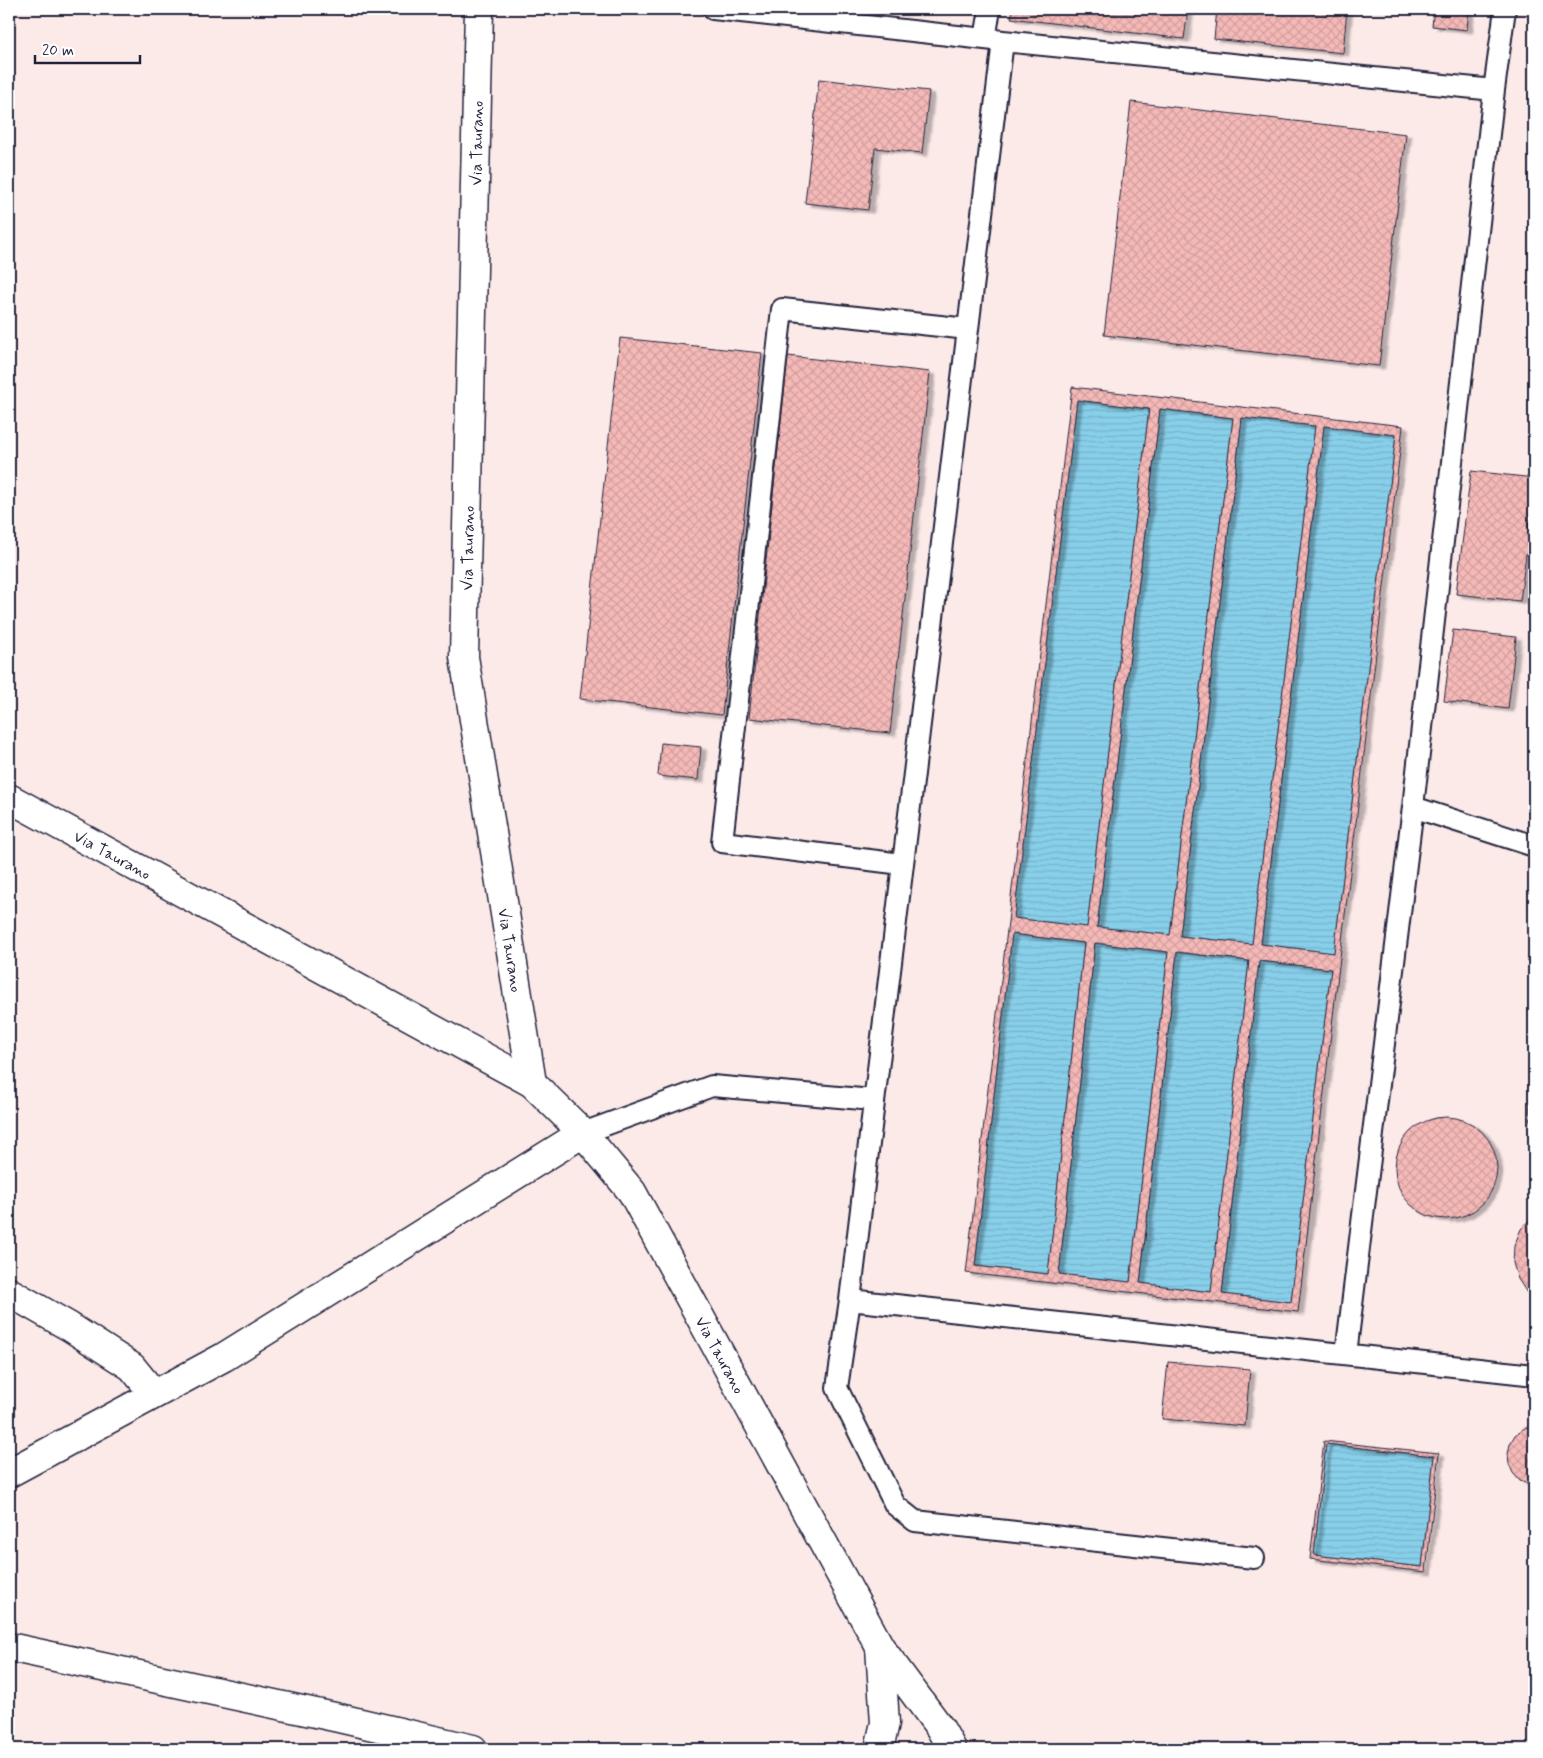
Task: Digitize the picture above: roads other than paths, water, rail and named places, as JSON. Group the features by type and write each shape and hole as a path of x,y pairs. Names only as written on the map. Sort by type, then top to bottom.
{"street":[{"name":"Via Taurano","path":"479,9 464,658 532,1083"},
{"name":"Via Taurano","path":"9,798 532,1083 583,1133 632,1192 880,1648 940,1728 952,1749"},
{"path":"9,1473 224,1357 583,1133"},
{"path":"9,1292 70,1327 132,1367 154,1394"},
{"path":"9,1647 330,1716 473,1749"},
{"name":"Via Taurano","path":"879,1749 885,1723 880,1648"}],"lane":[{"path":"712,9 994,40 1494,90"},
{"path":"990,9 994,40 968,329 850,1300 837,1388 895,1505 914,1521 1254,1558"},
{"path":"1346,1354 1413,807 1494,90 1505,9"},
{"path":"902,864 722,842 782,309 968,329"},
{"path":"1413,807 1534,846"},
{"path":"583,1133 712,1086 873,1100"},
{"path":"850,1300 1534,1375"}],"water":[{"path":"1077,400 1149,409 1087,927 1014,918"},
{"path":"1160,409 1233,418 1170,935 1097,927"},
{"path":"1242,418 1315,426 1252,944 1180,936"},
{"path":"1324,426 1396,435 1334,953 1261,944"},
{"path":"1012,934 1084,943 1048,1274 975,1266"},
{"path":"1095,943 1168,952 1130,1282 1059,1274"},
{"path":"1177,952 1249,961 1211,1292 1140,1283"},
{"path":"1259,961 1331,969 1291,1302 1222,1294"},
{"path":"1326,1444 1434,1456 1422,1567 1314,1555"}]}
